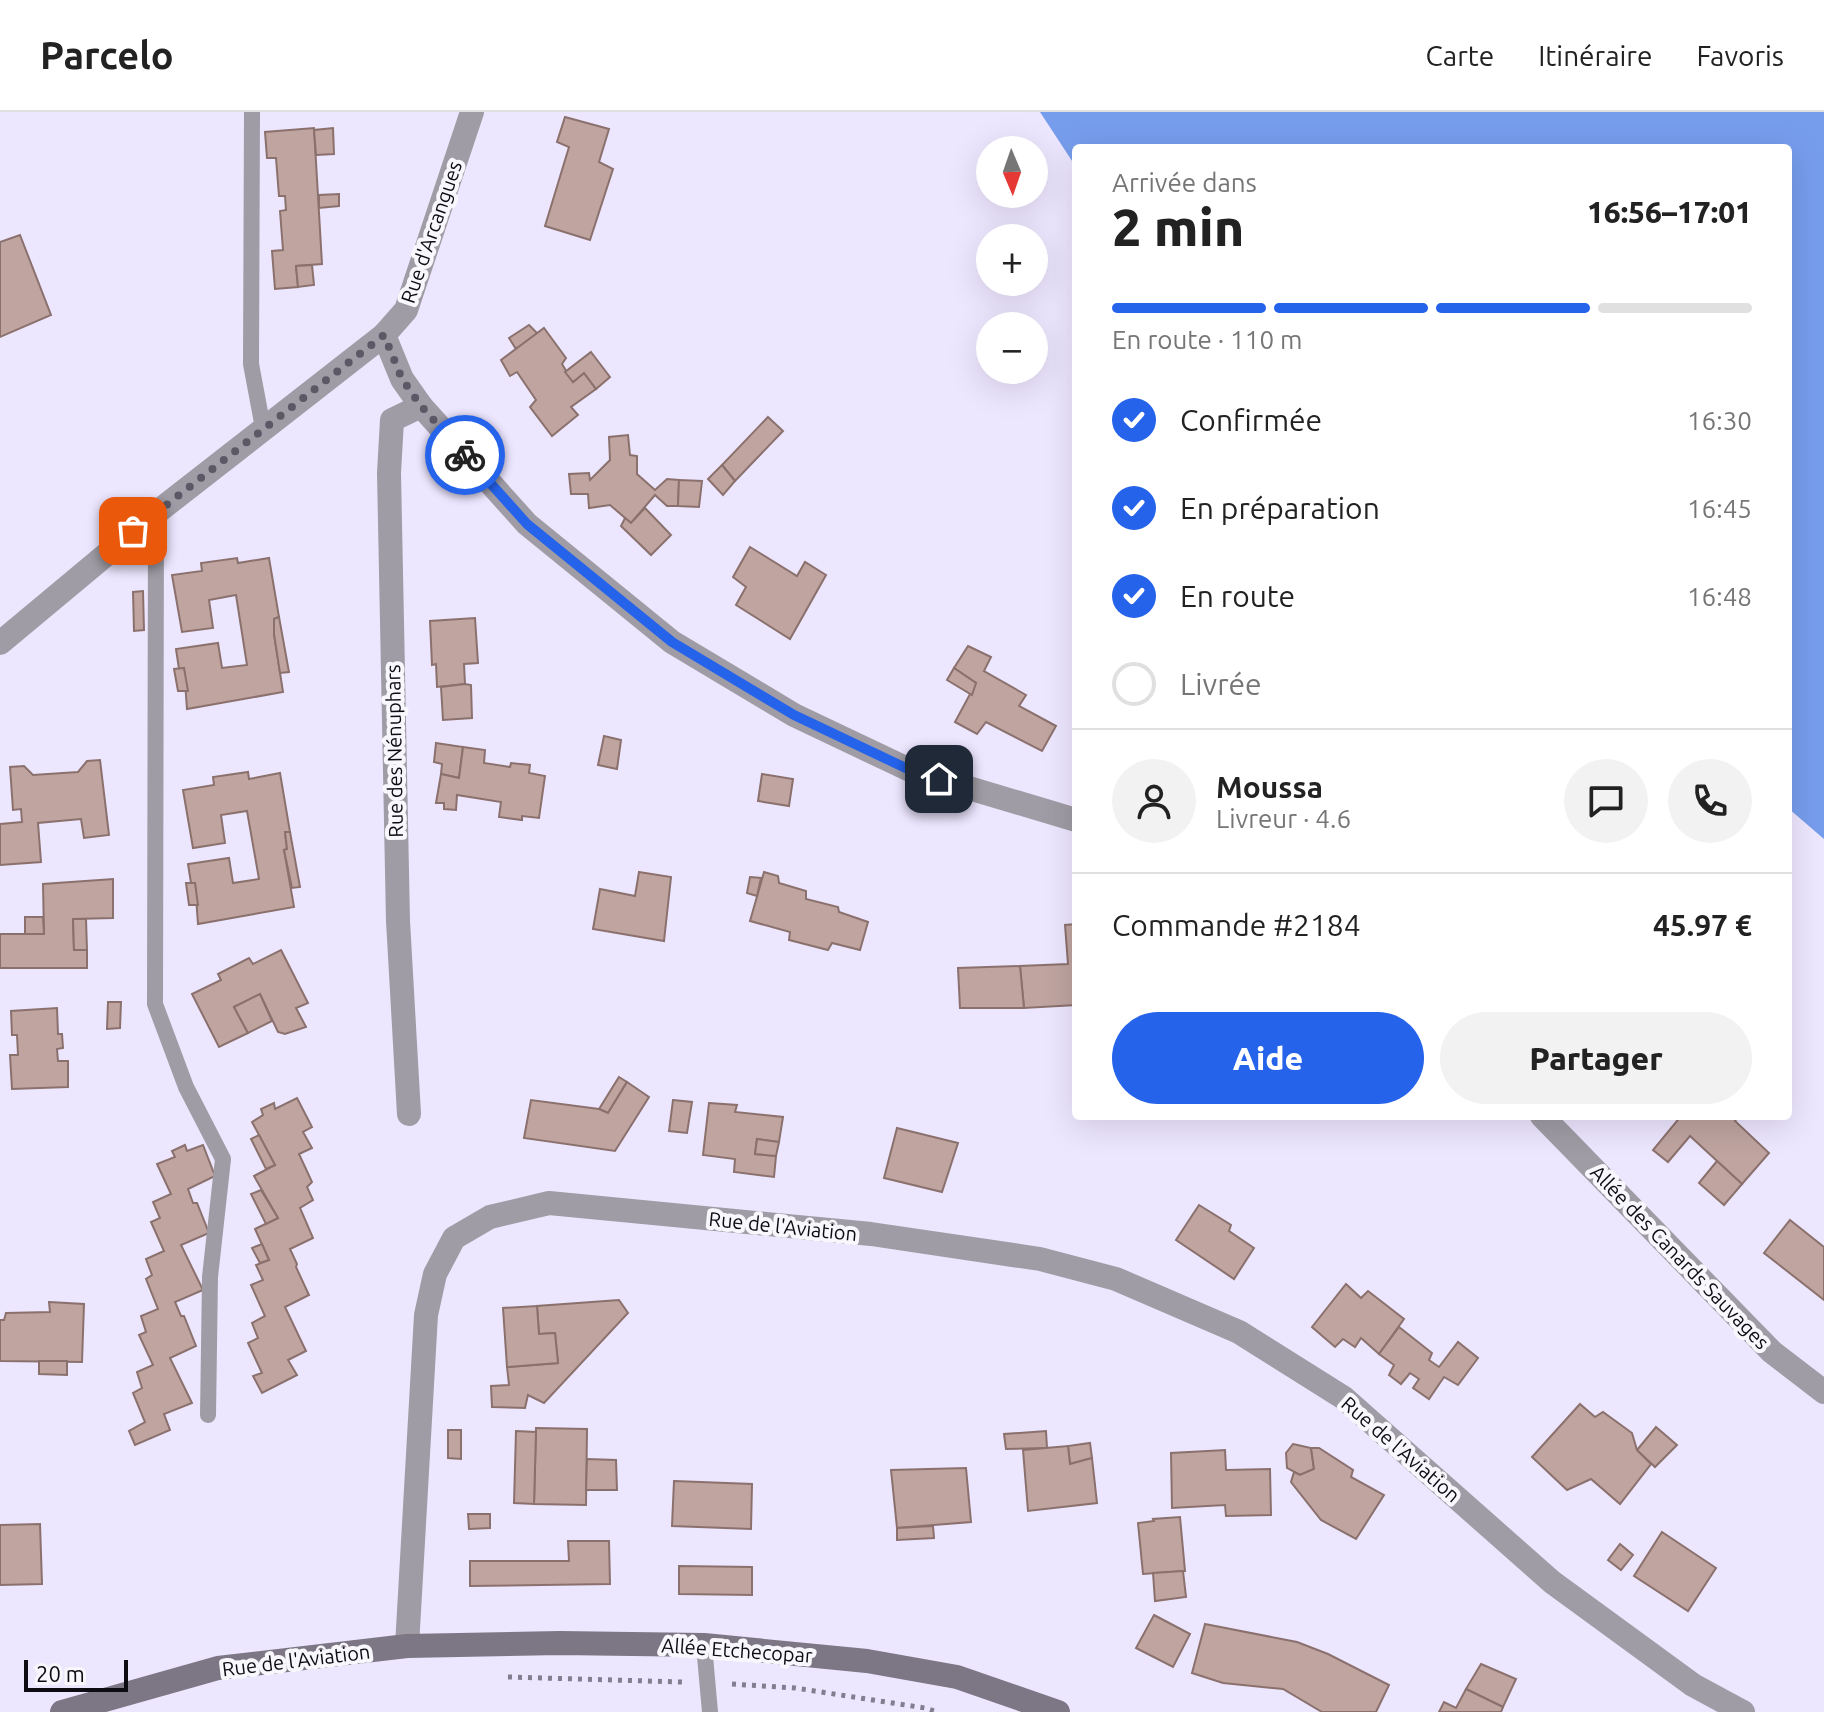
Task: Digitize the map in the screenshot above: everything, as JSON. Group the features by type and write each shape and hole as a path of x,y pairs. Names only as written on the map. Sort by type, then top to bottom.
{"street":[{"name":"Rue d'Arcangues","path":"0,643 156,513 384,335 406,310 472,112"},
{"path":"384,335 402,379 421,406 527,524 672,642 794,715 912,771 1072,819"},
{"name":"Rue des Nénuphars","path":"409,1114 398,921 389,473 392,420 421,406"},
{"name":"Allée des Canards Sauvages","path":"1546,1120 1772,1352 1824,1392"},
{"name":"Rue de l'Aviation","path":"62,1712 218,1668 407,1646 426,1315 435,1274 454,1238 490,1217 549,1203 871,1234 1040,1259 1116,1279 1239,1332 1344,1398 1552,1582 1693,1685 1743,1712"},
{"name":"Allée Etchecopar","path":"407,1646 704,1645 867,1661 957,1677 1058,1712"}],"lane":[{"path":"252,112 251,364 263,428"},
{"path":"156,513 155,1004 186,1087 223,1159 210,1277 208,1415"},
{"path":"704,1645 710,1712"}],"path":[{"path":"504,1677 795,1688 937,1712"}],"water":[{"path":"1040,112 1824,112 1824,839 1792,811 1792,144 1072,144 1072,161"}],"building":[{"path":"565,117 609,129 599,162 613,169 590,240 545,226 569,147 557,142"},
{"path":"314,128 322,264 296,266 298,287 275,289 272,251 283,250 280,211 286,210 285,196 279,196 276,158 267,158 265,132"},
{"path":"333,128 334,154 316,155 314,130"},
{"path":"339,194 339,206 319,208 319,195"},
{"path":"20,235 51,315 0,337 0,242"},
{"path":"312,265 314,285 298,287 296,266"},
{"path":"529,325 538,334 516,349 509,338"},
{"path":"544,328 566,358 562,364 573,382 584,373 596,389 571,407 578,415 552,436 530,407 536,400 517,372 510,376 501,360"},
{"path":"591,352 610,377 596,389 584,373 573,382 565,372"},
{"path":"768,417 783,431 735,481 722,465"},
{"path":"628,435 630,455 637,456 637,474 655,490 667,479 679,480 678,506 667,506 655,495 631,523 610,505 589,508 588,494 571,494 569,474 589,473 590,480 610,460 609,437"},
{"path":"722,465 735,481 723,495 708,479"},
{"path":"679,480 702,481 699,507 678,506"},
{"path":"645,508 671,535 651,555 621,526 625,518 631,523"},
{"path":"750,547 797,576 805,562 826,575 790,639 736,605 746,587 733,577"},
{"path":"237,558 238,563 269,558 279,617 274,619 274,634 283,692 187,709 184,668 179,669 176,649 218,643 222,668 247,665 236,595 209,600 213,628 182,632 172,575 202,571 201,563"},
{"path":"143,591 144,630 134,631 133,592"},
{"path":"279,617 289,672 280,673 274,634 274,619"},
{"path":"475,618 478,663 464,664 465,684 437,687 436,664 432,665 430,621"},
{"path":"968,646 991,657 984,671 1026,695 1019,706 1056,726 1042,751 986,722 977,734 955,722 976,683 954,668"},
{"path":"184,668 188,691 178,691 174,669"},
{"path":"954,668 976,683 972,695 947,680"},
{"path":"471,685 472,718 443,720 441,687"},
{"path":"604,736 621,740 617,769 598,765"},
{"path":"436,743 463,747 459,778 441,774 442,764 434,762"},
{"path":"463,747 485,750 484,763 510,767 511,763 530,765 529,773 545,776 539,818 522,816 522,820 499,817 501,802 457,795 456,810 444,809 444,803 436,803 441,774 459,778"},
{"path":"100,760 109,835 84,838 81,819 38,823 41,862 0,865 0,824 22,822 21,809 13,810 10,767 24,766 33,775 78,772 87,761"},
{"path":"248,772 249,779 280,773 290,832 285,832 287,849 284,850 294,907 198,924 195,883 191,883 188,864 229,858 233,883 259,879 247,811 221,815 225,843 193,848 183,790 214,785 213,777"},
{"path":"762,774 793,779 789,806 758,801"},
{"path":"285,832 290,832 300,887 292,888 284,850 287,849"},
{"path":"639,872 671,877 664,941 593,929 600,889 635,896"},
{"path":"764,872 778,876 779,883 806,891 806,899 838,907 839,912 868,922 860,950 832,943 828,950 789,940 790,932 750,921"},
{"path":"750,877 761,878 757,896 747,893"},
{"path":"113,879 113,918 73,919 74,950 87,950 87,968 0,968 0,934 44,934 43,884"},
{"path":"186,883 195,883 198,905 189,905"},
{"path":"25,917 43,917 44,934 25,934"},
{"path":"73,919 86,919 87,950 74,950"},
{"path":"1072,924 1072,1005 1024,1008 1020,966 1068,964 1065,925"},
{"path":"281,950 308,1003 296,1008 306,1027 285,1034 278,1032 260,994 234,1007 248,1033 219,1047 192,994 221,980 218,974 249,958 253,964"},
{"path":"1020,966 1024,1008 960,1008 958,968"},
{"path":"260,994 272,1021 248,1033 234,1007"},
{"path":"108,1002 121,1002 120,1028 107,1029"},
{"path":"57,1008 58,1034 62,1034 63,1048 57,1049 58,1061 68,1061 68,1087 12,1089 10,1055 18,1055 17,1035 12,1035 11,1011"},
{"path":"619,1077 627,1082 608,1113 599,1109"},
{"path":"627,1082 649,1097 615,1151 524,1138 531,1100 599,1109 608,1113"},
{"path":"297,1098 312,1127 303,1132 312,1148 299,1154 312,1182 307,1187 313,1200 300,1208 313,1238 290,1249 309,1295 285,1307 306,1351 288,1360 297,1375 262,1393 253,1376 262,1373 248,1343 258,1338 252,1323 265,1316 251,1285 263,1280 256,1265 269,1260 255,1229 278,1218 254,1176 275,1165 252,1122 263,1115 261,1109 274,1103 275,1109"},
{"path":"673,1100 692,1102 687,1133 669,1131"},
{"path":"709,1103 737,1105 735,1112 783,1117 779,1142 757,1139 755,1154 776,1156 774,1177 734,1172 735,1159 703,1155"},
{"path":"1678,1120 1736,1120 1769,1153 1742,1184 1690,1136 1668,1162 1653,1150"},
{"path":"897,1128 958,1143 942,1192 884,1178"},
{"path":"259,1135 275,1165 266,1169 251,1139"},
{"path":"757,1139 779,1142 776,1156 755,1154"},
{"path":"185,1145 187,1151 203,1145 215,1176 188,1189 209,1233 181,1245 203,1290 175,1302 196,1346 170,1358 192,1403 164,1414 170,1430 135,1445 129,1431 145,1422 133,1393 142,1388 137,1372 153,1365 139,1335 146,1332 141,1316 158,1309 146,1279 152,1275 146,1259 164,1251 151,1222 160,1218 153,1202 171,1194 157,1164 175,1157 172,1151"},
{"path":"1717,1161 1742,1184 1724,1205 1699,1183"},
{"path":"261,1190 278,1218 266,1224 251,1194"},
{"path":"1199,1205 1231,1225 1229,1231 1254,1248 1234,1279 1176,1240"},
{"path":"1790,1220 1824,1247 1824,1300 1764,1253"},
{"path":"262,1244 269,1260 260,1263 252,1248"},
{"path":"1346,1284 1361,1298 1368,1291 1404,1319 1379,1354 1361,1338 1355,1347 1343,1339 1335,1347 1312,1327"},
{"path":"619,1300 628,1313 544,1403 528,1395 525,1408 492,1407 491,1386 509,1385 507,1367 558,1363 555,1333 539,1334 537,1306"},
{"path":"49,1302 84,1304 82,1362 0,1361 0,1320 4,1320 6,1313 50,1312"},
{"path":"537,1306 539,1334 555,1333 558,1363 507,1367 503,1308"},
{"path":"1399,1327 1432,1353 1429,1360 1439,1367 1458,1342 1478,1358 1458,1385 1444,1377 1429,1399 1413,1388 1419,1379 1410,1373 1401,1384 1389,1375 1394,1365 1379,1354"},
{"path":"39,1361 67,1361 67,1375 39,1374"},
{"path":"1580,1404 1595,1417 1603,1412 1632,1433 1637,1450 1651,1464 1620,1504 1591,1479 1567,1490 1532,1457"},
{"path":"1656,1427 1677,1445 1655,1467 1637,1450"},
{"path":"536,1428 587,1429 586,1505 534,1504"},
{"path":"448,1430 461,1430 461,1459 448,1458"},
{"path":"516,1431 536,1432 534,1504 514,1503"},
{"path":"1046,1431 1047,1448 1006,1449 1004,1434"},
{"path":"1090,1443 1092,1458 1070,1464 1068,1446"},
{"path":"1293,1444 1311,1448 1314,1469 1300,1475 1287,1468 1286,1453"},
{"path":"1068,1446 1070,1464 1092,1458 1097,1503 1028,1511 1023,1450"},
{"path":"1311,1448 1319,1448 1353,1470 1351,1477 1384,1495 1356,1539 1321,1520 1291,1482 1294,1472 1300,1475 1314,1469"},
{"path":"1225,1450 1226,1470 1270,1469 1271,1515 1226,1516 1225,1505 1172,1508 1171,1453"},
{"path":"587,1459 616,1460 617,1490 586,1490"},
{"path":"966,1468 971,1522 897,1528 891,1470"},
{"path":"674,1481 752,1484 751,1529 672,1526"},
{"path":"468,1514 490,1514 490,1528 469,1529"},
{"path":"1180,1517 1185,1571 1143,1574 1138,1523"},
{"path":"40,1524 42,1584 0,1585 0,1525"},
{"path":"933,1526 934,1538 897,1540 897,1528"},
{"path":"1662,1532 1716,1568 1688,1611 1634,1576"},
{"path":"568,1541 609,1541 610,1584 470,1586 470,1561 569,1561"},
{"path":"1620,1544 1633,1555 1621,1570 1608,1560"},
{"path":"679,1566 752,1567 752,1595 679,1594"},
{"path":"1183,1571 1186,1597 1155,1601 1153,1573"},
{"path":"1154,1615 1190,1634 1173,1667 1136,1648"},
{"path":"1205,1624 1297,1642 1389,1685 1376,1712 1322,1712 1283,1689 1223,1683 1192,1673"},
{"path":"1481,1664 1516,1679 1503,1707 1466,1689"},
{"path":"1466,1689 1503,1707 1501,1712 1439,1712 1444,1702 1456,1708"}],"way so far":[{"path":"133,531 384,335 402,379 421,406 465,455"}],"route":[{"path":"465,455 527,524 672,642 794,715 912,771 939,779"}]}
